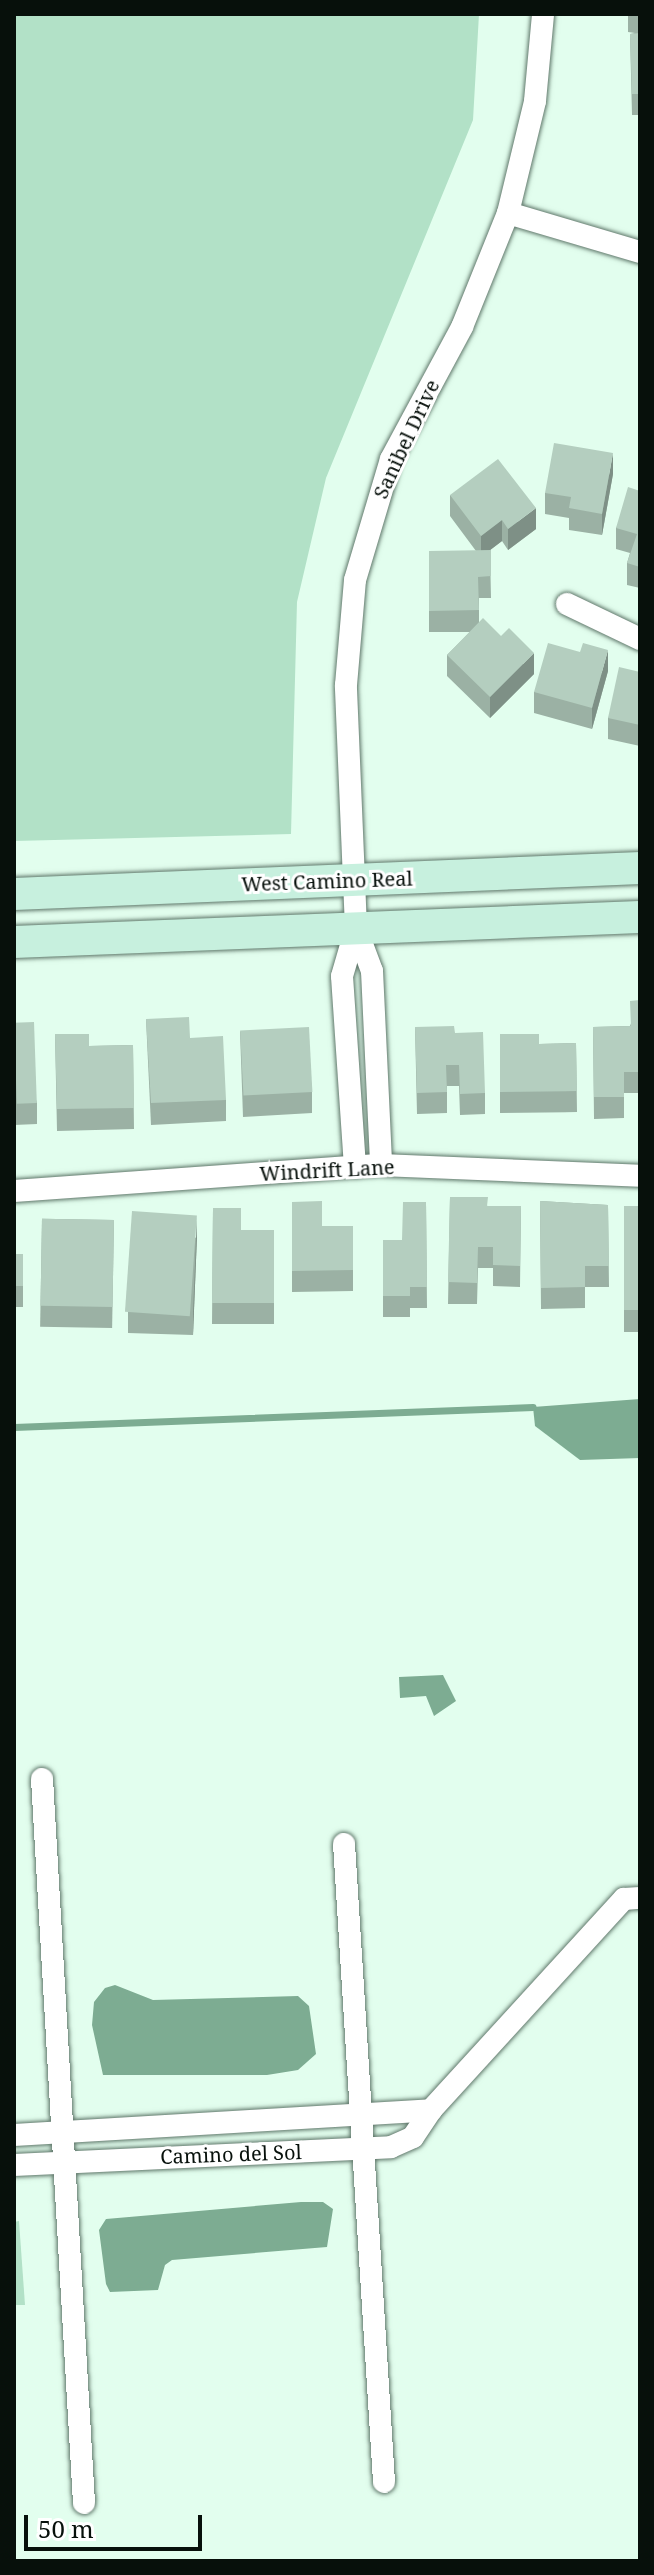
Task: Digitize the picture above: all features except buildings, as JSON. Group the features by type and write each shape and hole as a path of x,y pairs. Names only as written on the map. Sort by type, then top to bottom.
{"street":[{"name":"Sanibel Drive","path":"381,1165 372,971 356,928 346,685 355,580 391,459 462,327 508,213 535,101 543,14"},
{"path":"508,213 640,252"},
{"path":"567,604 640,639"},
{"name":"West Camino Real","path":"14,894 640,868"},
{"path":"14,942 640,917"},
{"name":"Sanibel Drive","path":"355,1167 342,976 356,928"},
{"name":"Windrift Lane","path":"14,1191 381,1165 640,1176"},
{"path":"42,1779 84,2503"},
{"path":"344,1844 384,2482"},
{"name":"Camino del Sol","path":"14,2165 391,2147 413,2137 431,2110 624,1899 640,1898"},
{"name":"Camino del Sol","path":"14,2135 361,2117 431,2110"}],"shaded area":[{"path":"14,14 479,14 473,120 326,478 297,602 291,834 14,841"},
{"path":"640,1399 640,1458 580,1460 535,1426 533,1407"},
{"path":"443,1675 456,1701 434,1716 426,1696 400,1698 399,1677"},
{"path":"115,1985 153,2000 298,1996 309,2006 316,2054 298,2070 267,2075 103,2075 92,2025 94,2002 105,1988"},
{"path":"323,2202 333,2209 327,2247 172,2260 165,2265 158,2290 110,2292 106,2284 99,2230 106,2219"},
{"path":"19,2221 25,2305 14,2305 14,2222"}],"waterway":[{"path":"14,1427 533,1407"}]}
